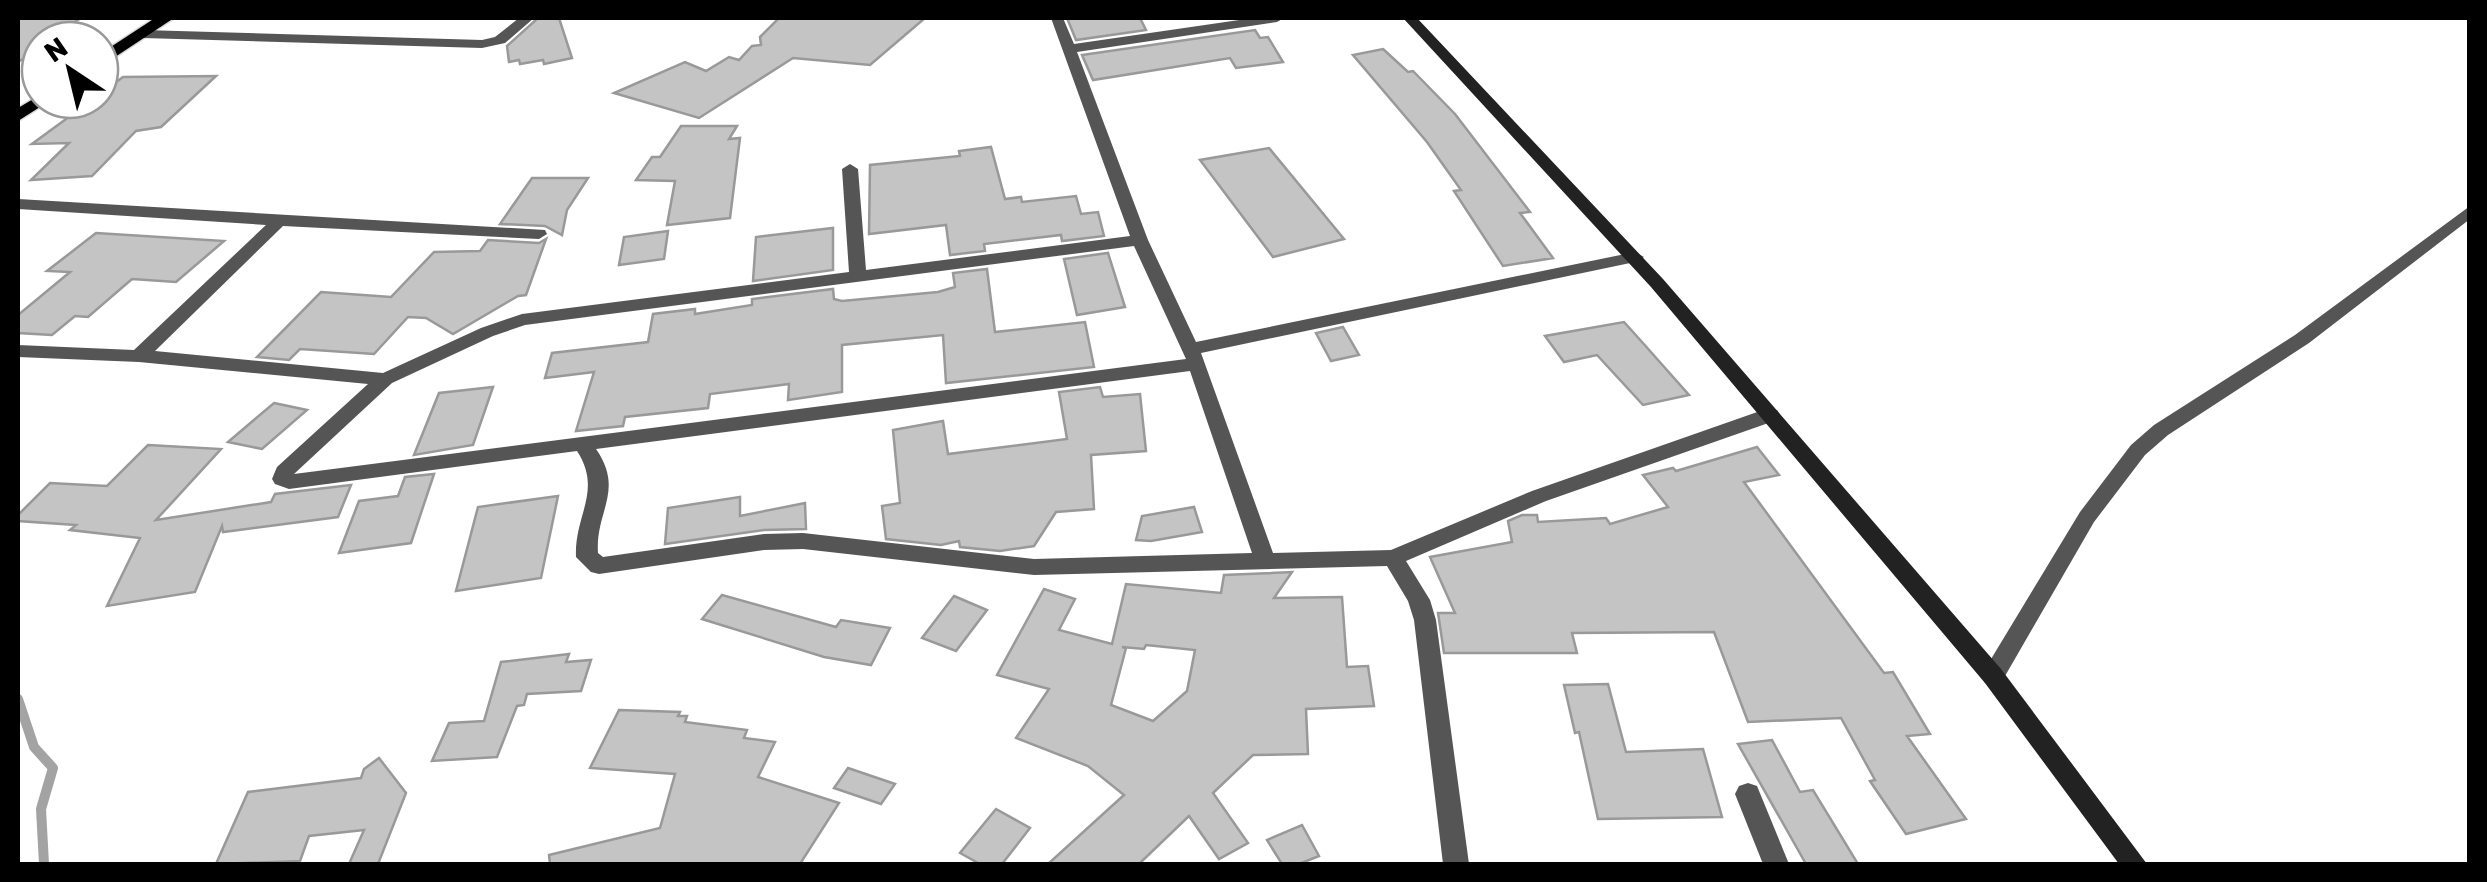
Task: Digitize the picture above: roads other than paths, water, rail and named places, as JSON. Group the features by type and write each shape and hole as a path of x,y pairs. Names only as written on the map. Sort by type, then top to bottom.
{"main road":[{"path":"120,49 166,18"},
{"path":"1410,18 1635,258 1770,415 1992,676 2134,864"}],"street":[{"path":"142,34 482,44 500,40 527,18"},
{"path":"1056,18 1140,240 1194,356 1265,560"},
{"path":"1070,50 1278,18"},
{"path":"850,169 858,276"},
{"path":"18,204 539,234"},
{"path":"1992,676 2076,532 2138,450 2161,430 2302,338 2470,211"},
{"path":"138,356 279,222"},
{"path":"1140,240 522,320 385,379 282,478 289,482 582,444 1194,356 1635,258"},
{"path":"18,351 138,356 385,379"},
{"path":"582,444 600,468 602,482 584,543 587,557 600,566 764,542 803,541 1034,567 1393,558 1539,496 1770,415"},
{"path":"1393,558 1419,600 1426,620 1456,864"},
{"path":"1748,794 1776,864"}],"waterway":[{"path":"18,699 34,747 53,768 41,809 44,864"}]}
